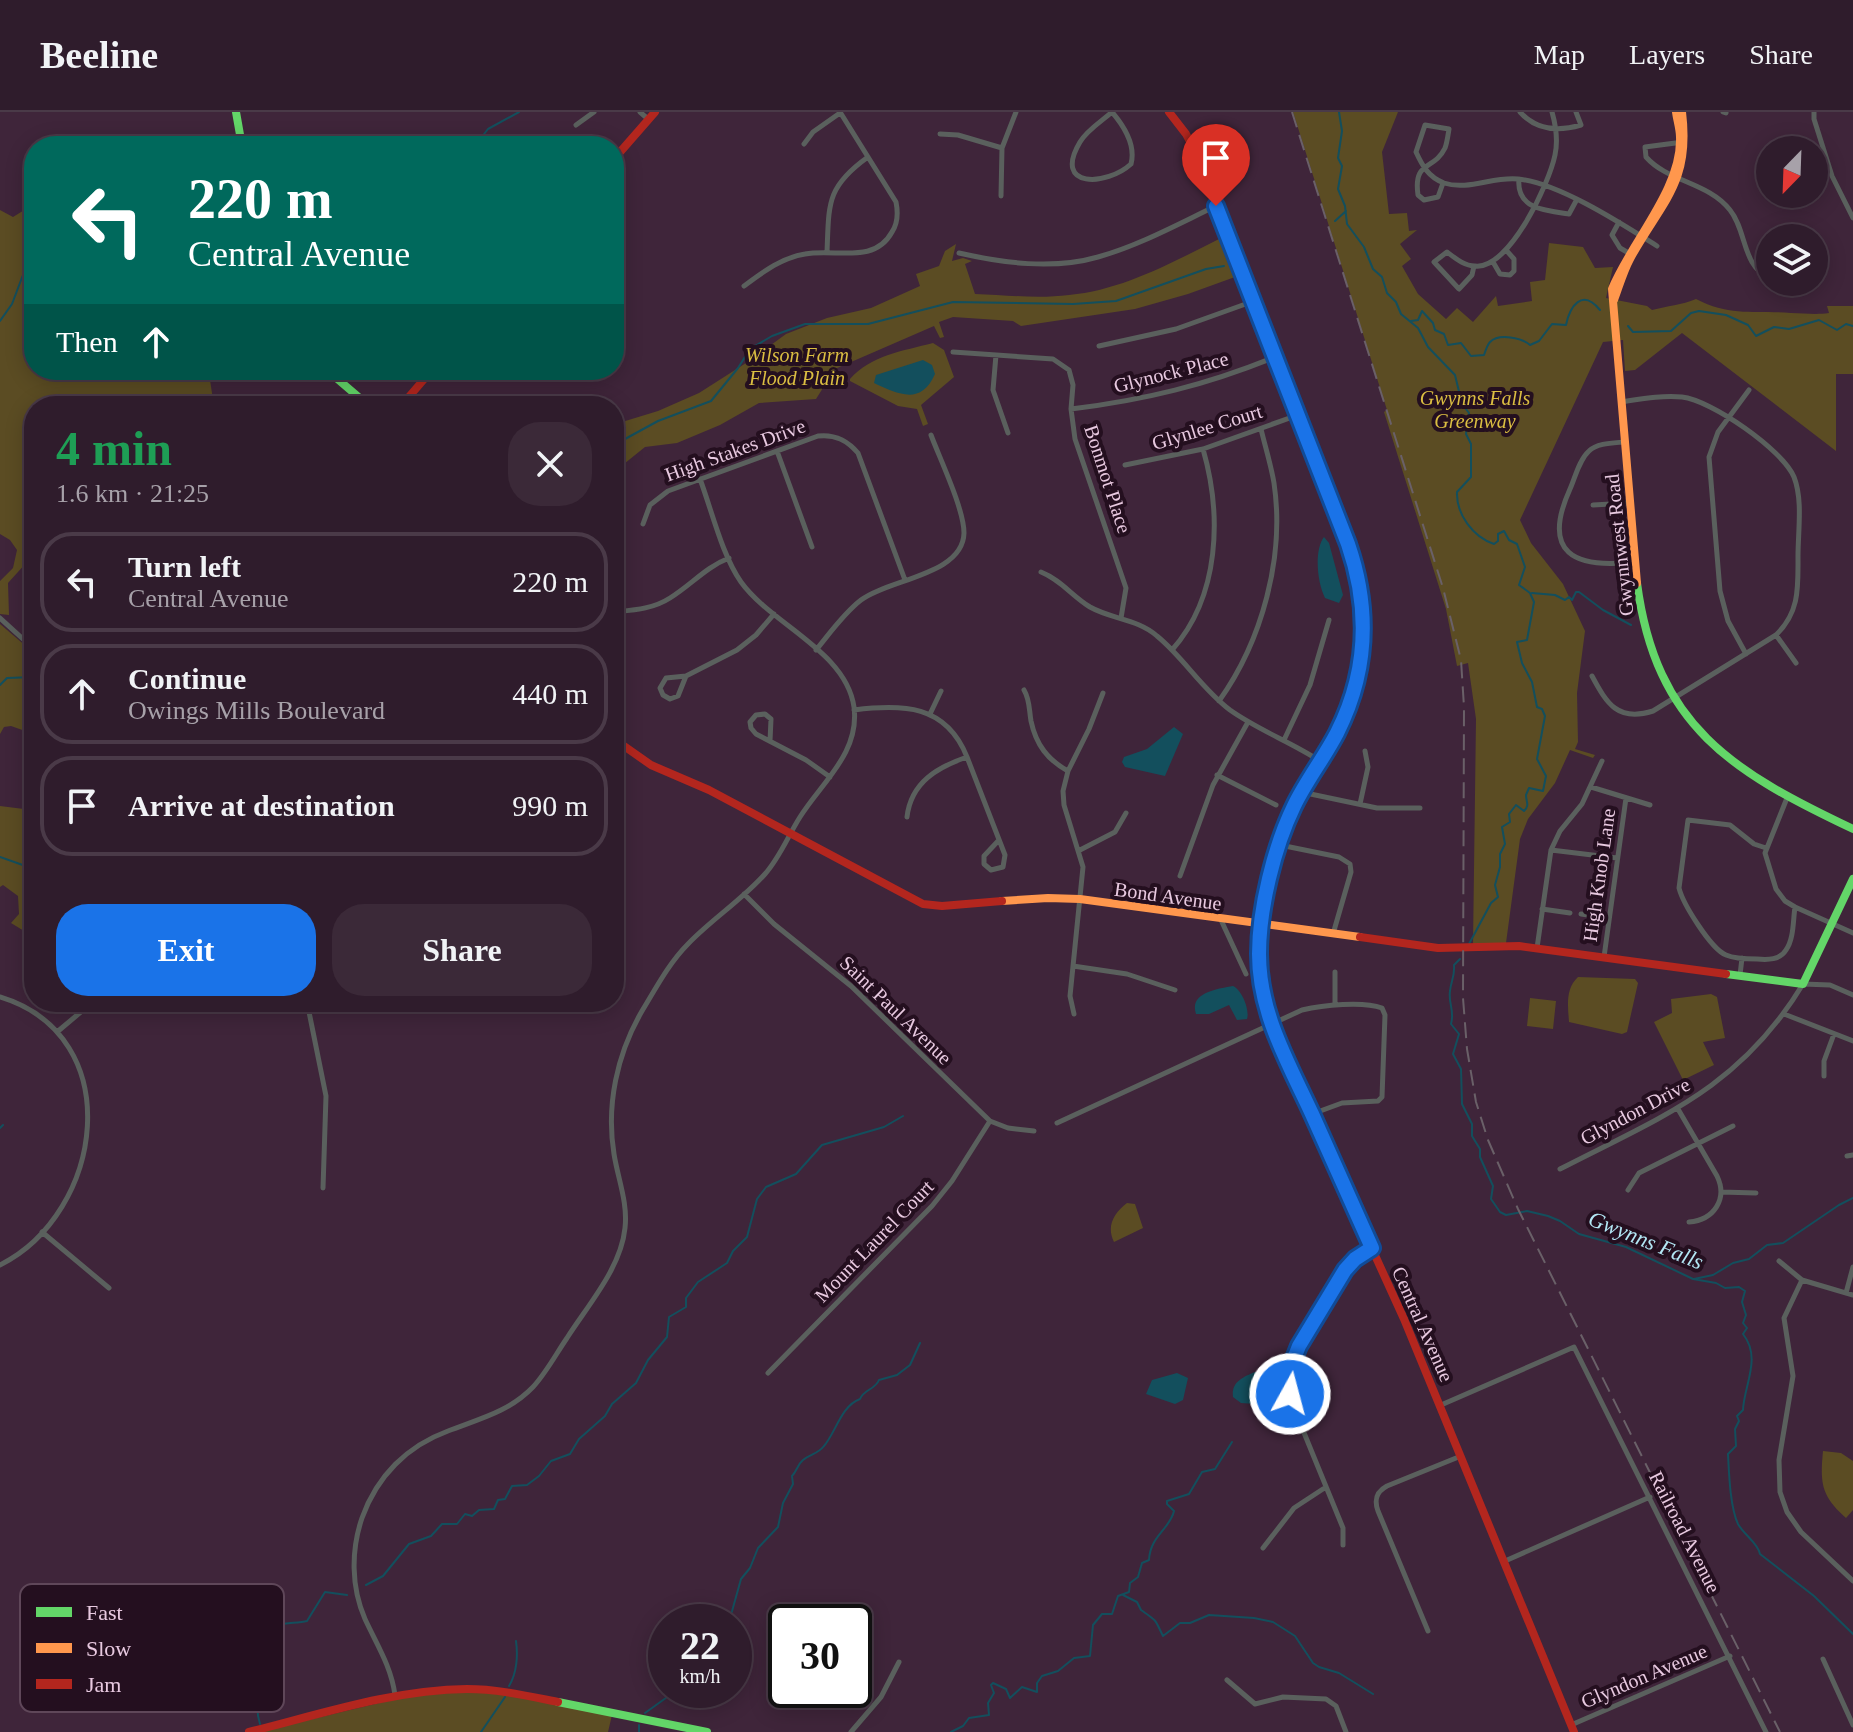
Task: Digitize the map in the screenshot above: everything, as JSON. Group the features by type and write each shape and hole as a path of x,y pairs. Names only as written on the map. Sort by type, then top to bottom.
{"street":[{"path":"236,112 240,136"},
{"path":"576,125 594,112"},
{"path":"624,147 651,116 640,112"},
{"path":"744,286 774,265 792,257 872,251 885,242 893,231 897,219 896,202 840,112 813,132 804,144"},
{"path":"1001,196 1002,148 1016,112"},
{"path":"1112,112 1125,130 1132,148 1131,164 1124,170 1095,180 1085,180 1078,176 1074,168 1077,148 1084,137 1112,112"},
{"name":"Central Avenue","path":"1169,112 1193,146 1254,301 1353,560 1363,606 1363,636 1357,680 1341,724 1301,792 1280,845 1260,926 1260,972 1270,1023 1441,1405 1573,1728"},
{"path":"1520,112 1541,127 1556,130 1581,125 1576,112"},
{"path":"1474,266 1472,275 1459,289 1434,262 1447,252 1474,266 1493,262 1506,250 1534,207 1555,156 1556,130 1552,112"},
{"path":"1814,112 1832,176 1853,218"},
{"name":"Gwynnwest Road","path":"1681,113 1683,142 1677,176 1630,254 1613,302 1638,602 1648,640 1675,698 1695,726 1726,758 1753,779 1853,829"},
{"path":"1443,183 1438,197 1424,200 1418,195 1416,177 1424,168 1444,150 1449,129 1425,125 1416,152 1424,168 1443,183 1459,185 1519,179 1544,186 1619,222 1657,246"},
{"path":"940,134 958,135 1002,148"},
{"path":"1683,142 1645,147 1647,159 1710,191 1723,202 1738,223 1756,268"},
{"path":"827,252 829,213 834,192 844,176 868,157"},
{"path":"1519,179 1521,194 1534,207 1569,214 1576,201"},
{"path":"959,253 1024,263 1087,260 1132,245 1216,206"},
{"path":"1619,222 1612,235 1620,248 1630,254"},
{"path":"1493,262 1500,274 1510,275 1514,271 1514,259 1506,250"},
{"path":"1099,346 1176,329 1254,301"},
{"name":"Bonmot Place","path":"953,352 1058,361 1071,376 1071,409 1079,452 1124,579 1127,596 1121,618"},
{"path":"996,355 993,390 1008,433"},
{"name":"Glynock Place","path":"1071,409 1130,402 1184,390 1275,357"},
{"path":"339,380 357,396"},
{"path":"410,396 423,380"},
{"path":"1746,654 1728,621 1720,591 1709,466 1714,441 1749,390"},
{"path":"1592,676 1607,703 1622,712 1645,713 1675,698 1776,635 1790,619 1797,601 1796,485 1781,458 1729,417 1704,403 1681,397 1621,402"},
{"name":"Glynlee Court","path":"1125,465 1203,449 1298,415"},
{"path":"1219,701 1251,645 1262,613 1273,562 1276,498 1261,429"},
{"name":"High Stakes Drive","path":"643,524 650,505 661,495 826,435 844,440 854,447 862,460 905,580"},
{"path":"816,650 861,600 950,561 959,550 963,539 961,518 931,435"},
{"path":"1624,442 1598,446 1588,452 1565,499 1558,524 1562,544 1576,558 1603,564 1634,562"},
{"path":"1172,650 1191,625 1199,607 1213,546 1214,497 1203,449"},
{"path":"777,451 812,547"},
{"path":"395,1695 389,1666 362,1612 357,1593 355,1548 366,1508 386,1474 417,1446 498,1413 533,1387 614,1264 623,1243 626,1217 612,1127 614,1091 624,1050 640,1015 675,959 771,867 803,812 849,746 854,710 843,678 742,583 729,558 700,479"},
{"path":"1593,505 1629,503"},
{"path":"624,611 663,602 711,566 729,558"},
{"path":"1041,572 1064,584 1092,608 1149,630 1219,701 1248,722 1320,761"},
{"path":"686,676 678,696 670,699 661,693 661,685 666,678 686,676 748,643 774,614"},
{"path":"0,618 24,640"},
{"path":"1284,740 1310,685 1329,620"},
{"path":"1776,635 1796,663"},
{"path":"1024,690 1034,733 1041,748 1050,760 1068,771"},
{"path":"930,714 941,691"},
{"path":"1074,1014 1070,996 1083,867 1064,805 1063,791 1068,771 1103,693"},
{"path":"854,710 892,706 930,714 950,729 967,757 999,840 1006,861 1000,869 991,870 984,864 984,856 999,840"},
{"path":"770,741 771,719 765,714 756,715 750,722 752,731 770,741 806,760 830,777"},
{"path":"1180,876 1217,775 1248,722"},
{"name":"Bond Avenue","path":"624,746 651,765 694,782 923,904 956,906 1048,898 1080,899 1333,935 1446,948 1537,948 1803,984"},
{"path":"1360,804 1368,767 1365,751"},
{"path":"907,817 910,804 928,777 937,769 967,757"},
{"path":"1537,948 1551,850 1560,831 1578,810 1602,761"},
{"path":"1217,775 1276,805"},
{"path":"1591,787 1650,805"},
{"path":"1301,792 1388,809 1420,808"},
{"name":"High Knob Lane","path":"1604,957 1626,798"},
{"path":"1787,798 1766,848 1776,889 1782,898 1795,907 1853,933"},
{"path":"1080,850 1115,832 1126,813"},
{"path":"1766,848 1754,844 1730,825 1688,820 1680,892 1717,949 1726,955 1742,958 1773,959 1786,951 1795,907"},
{"path":"1280,845 1339,857 1350,864 1351,872 1333,935"},
{"path":"1551,850 1617,858"},
{"name":"Glyndon Drive","path":"1560,1169 1678,1109 1733,1069 1784,1014 1803,984 1853,879"},
{"name":"Saint Paul Avenue","path":"744,894 767,919 851,986 990,1121"},
{"path":"1542,909 1570,913"},
{"path":"1581,914 1609,918"},
{"path":"1221,920 1246,974"},
{"path":"1740,975 1742,958"},
{"path":"1073,966 1127,974 1175,990"},
{"path":"1335,972 1335,1005"},
{"path":"1803,984 1830,985 1853,995"},
{"path":"0,997 24,1007"},
{"path":"1057,1123 1302,1010 1335,1005 1375,1006 1384,1011 1384,1095 1378,1101 1342,1103 1312,1114"},
{"path":"0,1265 16,1256 42,1232 65,1205 74,1188 83,1156 88,1117 81,1073 70,1049 57,1032 32,1012"},
{"path":"57,1032 81,1012"},
{"path":"309,1012 326,1096 323,1188"},
{"path":"1784,1014 1853,1041"},
{"path":"1824,1076 1824,1061 1834,1034"},
{"path":"1678,1109 1699,1142 1719,1181 1721,1192 1712,1214 1701,1221 1689,1222"},
{"path":"990,1121 1008,1128 1034,1131"},
{"name":"Mount Laurel Court","path":"768,1373 943,1194 990,1121"},
{"path":"1628,1190 1639,1173 1733,1126"},
{"path":"1721,1192 1756,1193"},
{"path":"42,1232 109,1288"},
{"path":"1343,1545 1343,1528 1291,1401 1289,1371 1299,1346 1345,1270 1372,1248"},
{"path":"1779,1261 1802,1280 1850,1294 1853,1267"},
{"path":"1802,1280 1784,1318 1793,1376 1779,1460 1779,1486 1795,1525 1850,1578 1853,1570"},
{"name":"Railroad Avenue","path":"1441,1405 1574,1347 1766,1732"},
{"path":"1428,1631 1378,1511 1376,1499 1387,1486 1462,1456"},
{"path":"1263,1548 1294,1508 1326,1487"},
{"path":"1505,1561 1650,1497"},
{"name":"Glyndon Avenue","path":"1573,1728 1730,1656"},
{"path":"1823,1659 1853,1725"},
{"path":"851,1732 881,1697 899,1662"},
{"path":"1227,1680 1255,1704 1283,1697 1326,1699 1336,1706 1346,1732"},
{"path":"249,1732 395,1695 437,1689 487,1689 707,1732"}],"green space":[{"name":"Gwynns Falls Greenway","path":"1293,112 1398,112 1382,152 1389,214 1407,213 1409,231 1417,230 1400,244 1411,259 1402,266 1418,294 1446,319 1457,308 1473,322 1496,296 1498,306 1532,301 1530,282 1545,280 1549,243 1583,247 1595,268 1613,267 1606,298 1647,306 1652,310 1696,299 1743,312 1819,314 1829,313 1827,306 1853,306 1853,374 1836,374 1836,451 1682,333 1635,370 1625,371 1623,340 1603,342 1520,520 1531,543 1563,584 1585,631 1577,693 1578,742 1575,749 1595,755 1593,758 1570,750 1555,783 1528,819 1520,839 1506,943 1473,945 1476,719 1468,663 1457,666 1446,609"},
{"path":"0,210 13,217 24,210 24,380 210,380 212,396 24,396 24,565 8,583 9,615 0,614 0,581 13,568 17,550 10,540 0,534"},
{"name":"Wilson Farm Flood Plain","path":"1221,238 1235,277 1135,309 1021,326 1013,321 953,317 939,322 944,337 940,338 934,326 835,369 816,399 759,403 720,425 677,443 645,447 624,464 624,421 699,393 786,334 827,318 871,308 920,286 916,274 939,266 945,251 956,244 952,261 963,258 972,261 965,264 975,294 1046,297 1089,292 1128,281"},
{"path":"933,343 944,350 954,377 921,405 928,424 923,426 917,409 898,406 850,381 858,371 878,359"},
{"path":"0,624 24,644 24,731 11,726 4,727 0,734"},
{"path":"0,806 24,809 24,931 11,923 19,914 18,896 3,885 0,887"},
{"path":"1578,977 1635,979 1638,983 1627,1032 1622,1034 1569,1022 1569,993"},
{"path":"1711,994 1717,997 1725,1038 1703,1042 1714,1065 1683,1080 1654,1022 1672,1013 1671,999"},
{"path":"1530,998 1556,1001 1553,1029 1527,1026"},
{"path":"1127,1203 1135,1204 1143,1228 1114,1242 1111,1231 1113,1220"},
{"path":"1823,1451 1841,1453 1853,1461 1853,1510 1846,1518 1831,1503 1824,1488"},
{"path":"492,1692 612,1715 608,1732 258,1732 421,1693"}],"water":[{"path":"923,360 932,365 935,374 929,384 916,394 892,391 874,383 876,375"},
{"path":"1324,537 1329,543 1343,595 1339,603 1325,598 1320,584 1318,558"},
{"path":"1174,727 1183,734 1165,776 1125,767 1122,762 1124,757 1147,749"},
{"path":"1233,986 1244,1001 1247,1019 1237,1020 1229,1005 1209,1014 1196,1014 1196,1001 1200,997"},
{"path":"1255,1372 1264,1372 1271,1381 1274,1398 1270,1405 1241,1403 1233,1397 1236,1384"},
{"path":"1177,1373 1188,1378 1183,1400 1175,1404 1146,1394 1152,1380"}],"waterway":[{"path":"482,136 488,129 519,112"},
{"name":"Gwynns Falls","path":"1339,112 1342,131 1338,158 1342,166 1338,189 1345,206 1347,224 1364,247 1373,269 1382,277 1387,293 1396,302 1401,314 1418,328 1428,347 1455,375 1462,404 1469,413 1466,434 1471,444 1471,477 1457,492 1459,508 1467,524 1486,541 1494,544 1498,541 1498,534 1504,531 1509,540 1517,544 1525,567 1519,585 1530,593 1534,602 1527,640 1517,642 1522,663 1532,682 1537,707 1542,709 1545,716 1537,759 1546,776 1543,791 1529,788 1526,809 1524,811 1516,805 1509,814 1510,822 1502,827 1505,844 1500,854 1495,885 1498,897 1491,903 1469,944"},
{"path":"1335,221 1346,211"},
{"path":"624,440 658,421 711,401 750,349 772,336 805,324 868,324 953,302 1073,304 1116,301 1206,269 1224,266"},
{"path":"0,321 12,304 24,272"},
{"path":"1411,321 1418,320 1422,311 1435,330 1444,334 1448,345 1461,343 1471,356 1484,355 1494,339 1505,337 1530,345 1539,341 1552,324 1566,325 1570,312 1582,300 1588,300 1600,310"},
{"path":"1628,326 1633,332 1671,331 1691,313 1699,311 1726,315 1748,325 1756,336 1774,327 1789,329 1819,320 1837,330 1846,324 1853,326"},
{"path":"1532,593 1555,595 1565,600 1569,597 1572,600 1579,592 1631,625"},
{"path":"0,685 7,678 24,677"},
{"path":"0,857 24,865"},
{"name":"Gwynns Falls","path":"1460,959 1454,965 1450,995 1451,1024 1459,1034 1453,1054 1461,1069 1462,1104 1493,1186 1491,1199 1506,1215 1527,1211 1548,1216 1579,1234 1626,1247 1693,1279 1725,1288 1739,1287 1745,1291 1742,1302 1746,1315 1743,1323 1747,1328 1743,1334 1752,1362 1743,1410 1737,1416 1736,1446 1728,1454 1735,1517 1760,1554 1814,1596 1853,1634"},
{"path":"366,1585 383,1576 409,1544 431,1536 442,1524 457,1524 465,1514 472,1516 479,1510 494,1509 498,1500 505,1499 512,1486 527,1485 551,1461 570,1454 579,1439 636,1383 648,1360 667,1337 669,1317 686,1307 686,1298 698,1282 727,1263 733,1251 747,1237 757,1199 766,1187 796,1174 822,1145 884,1127 903,1116"},
{"path":"0,1128 3,1125"},
{"path":"1694,1279 1713,1275 1733,1263 1749,1259 1767,1245 1783,1243 1853,1198"},
{"path":"734,1604 741,1579 750,1568 758,1548 778,1527 783,1503 799,1464 824,1446 853,1402 879,1380 897,1375 910,1365 920,1343"},
{"path":"951,1732 963,1726 969,1718 989,1715 988,1703 994,1693 993,1683 1006,1689 1010,1698 1022,1687 1037,1692 1037,1683 1042,1676 1058,1671 1074,1658 1090,1656 1093,1625 1102,1614 1112,1614 1118,1596 1129,1592 1130,1583 1138,1577 1142,1563 1149,1560 1153,1545 1172,1517 1174,1511 1167,1501 1189,1494 1202,1472 1215,1469 1232,1442"},
{"path":"284,1624 307,1621 325,1592 347,1595"},
{"path":"1123,1595 1137,1602 1141,1610 1155,1621 1163,1636 1180,1623 1190,1623 1209,1615 1273,1622 1295,1636 1313,1663 1339,1673 1373,1694"},
{"path":"509,1686 516,1664 516,1641"},
{"path":"481,1732 505,1697"},
{"path":"645,1713 652,1708"},
{"path":"258,1712 260,1724"},
{"path":"639,1725 639,1732"}],"railway":[{"path":"1292,112 1443,588 1461,660 1464,707 1463,998 1476,1102 1488,1140 1518,1209 1780,1732"}],"traffic: fast":[{"path":"236,112 240,136"},
{"path":"339,380 357,396"},
{"path":"1304,431 1347,547 1357,586 1361,625 1360,663 1350,703 1331,743"},
{"path":"1637,583 1647,633 1662,674 1682,709 1707,739 1771,787 1853,829"},
{"path":"1726,974 1803,984 1853,879"},
{"path":"558,1702 707,1732"}],"traffic: slow":[{"path":"1637,583 1612,289 1673,176 1680,137 1676,112"},
{"path":"1614,300 1630,259 1678,175 1684,137 1682,112"},
{"path":"1318,1130 1285,1060 1269,1017 1260,967 1260,940 1267,887 1281,836 1300,795 1331,743"},
{"path":"1002,901 1080,899 1360,937"}],"traffic: jam":[{"path":"624,148 655,112"},
{"path":"1169,112 1186,134 1199,159 1304,431"},
{"path":"410,396 423,380"},
{"path":"624,746 651,765 709,790 923,904 942,906 1002,901"},
{"path":"1360,937 1438,948 1519,946 1726,974"},
{"path":"1318,1130 1404,1319 1574,1732"},
{"path":"249,1732 357,1704 439,1690 490,1690 558,1702"}],"route":[{"path":"1216,206 1348,544 1363,606 1362,648 1353,693 1335,736 1293,807 1282,835 1260,926 1260,972 1270,1023 1372,1248 1345,1270 1299,1346 1289,1371 1290,1394"}]}
